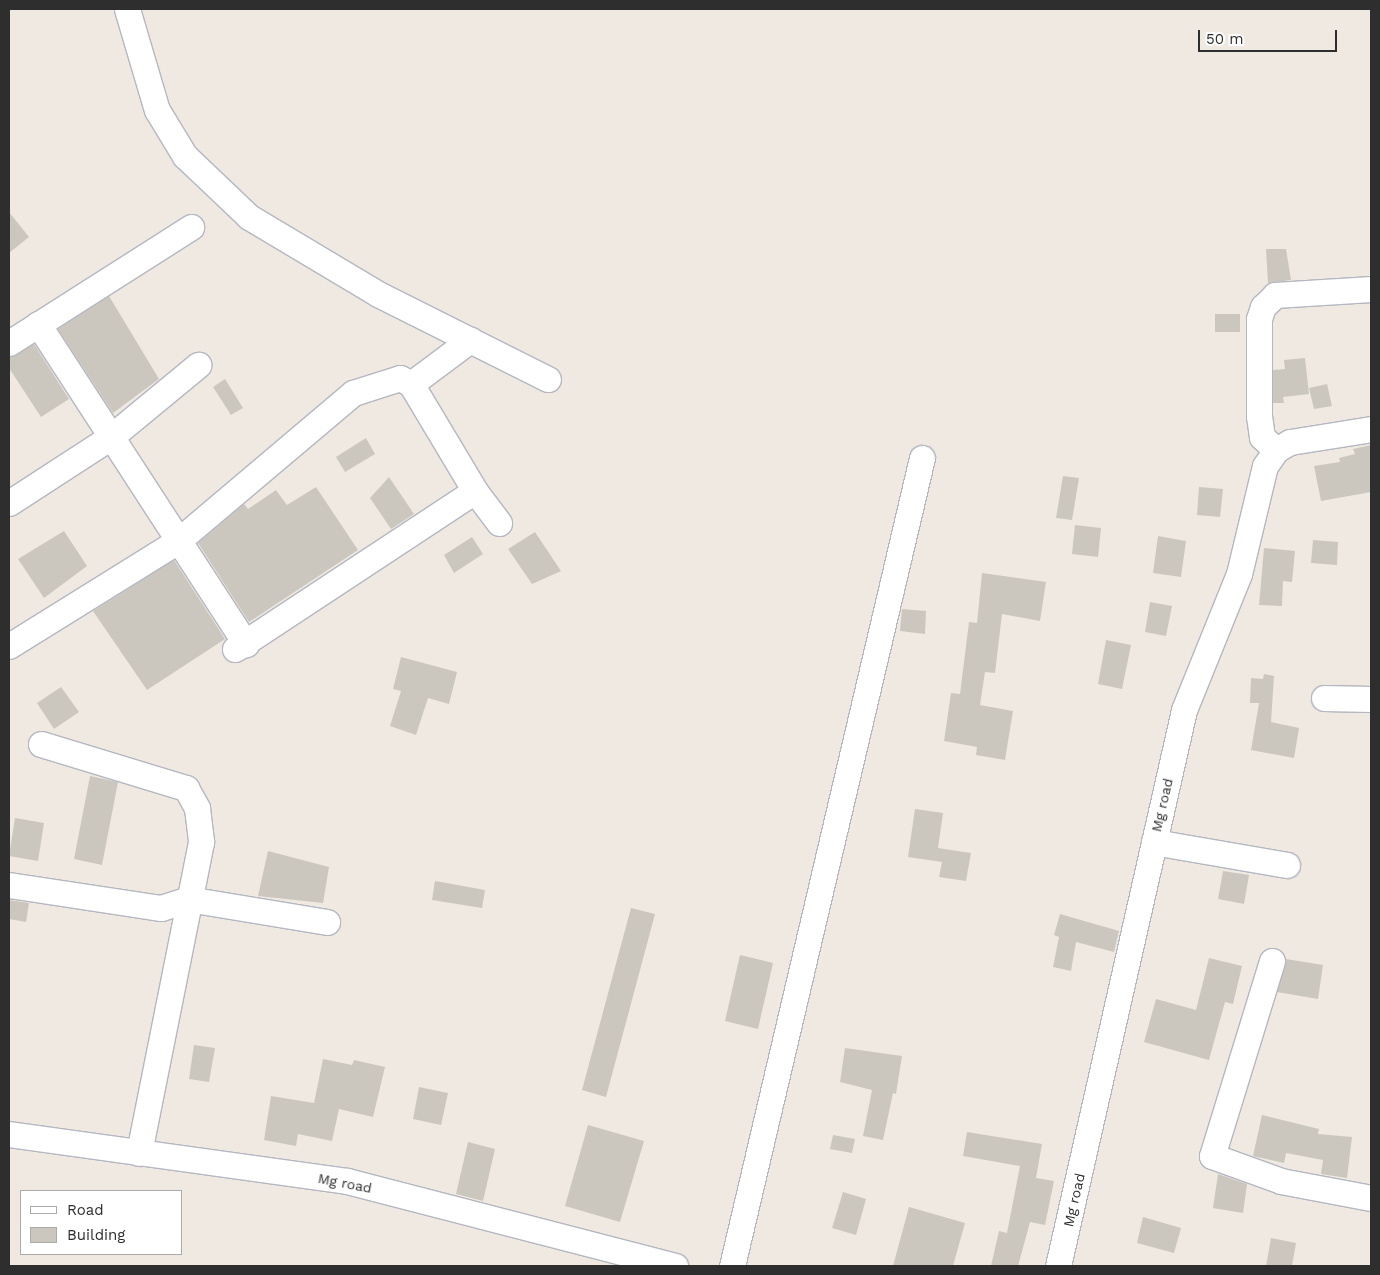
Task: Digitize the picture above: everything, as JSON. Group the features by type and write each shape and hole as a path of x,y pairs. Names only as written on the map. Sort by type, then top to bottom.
{"street":[{"path":"127,9 157,110 192,163 249,217 378,294 548,379"},
{"path":"9,343 191,227"},
{"path":"1371,289 1275,295 1263,307 1259,319 1259,416 1262,436 1276,450 1290,442 1371,429"},
{"path":"38,324 179,540 241,647 474,492"},
{"path":"411,384 470,340"},
{"path":"9,503 112,436 198,365"},
{"path":"9,646 179,540 353,393 400,378 411,384 474,492 499,523"},
{"name":"Mg road","path":"1058,1266 1184,710 1239,574 1265,466 1276,450"},
{"path":"732,1266 922,458"},
{"path":"1324,698 1371,699"},
{"path":"40,744 186,788 197,808 201,842 188,898 139,1153"},
{"path":"1154,842 1287,865"},
{"path":"9,885 161,908 188,898 327,922"},
{"path":"1272,961 1212,1156 1281,1181 1371,1198"},
{"name":"Mg road","path":"9,1134 347,1181 675,1266"}],"building":[{"path":"9,212 29,237 9,253"},
{"path":"1266,249 1286,249 1291,280 1268,283"},
{"path":"109,296 159,379 113,413 58,329"},
{"path":"1215,314 1240,314 1240,332 1215,332"},
{"path":"34,344 69,399 41,417 9,368 9,358"},
{"path":"1305,358 1309,394 1283,397 1284,403 1273,403 1273,370 1285,369 1284,360"},
{"path":"225,379 243,408 231,415 213,387"},
{"path":"1327,384 1332,406 1314,409 1309,388"},
{"path":"366,438 375,454 345,472 336,457"},
{"path":"1371,445 1371,492 1321,501 1314,466 1340,462 1339,458 1355,454 1353,449"},
{"path":"1063,476 1079,478 1072,520 1056,518"},
{"path":"389,477 414,514 391,529 370,498"},
{"path":"316,487 358,550 249,622 198,543 244,504 248,509 276,490 287,505"},
{"path":"1199,487 1223,489 1220,517 1197,515"},
{"path":"1075,525 1101,528 1098,557 1072,554"},
{"path":"64,531 87,566 44,598 18,559"},
{"path":"535,532 561,571 532,584 508,549"},
{"path":"1158,536 1186,541 1181,577 1153,573"},
{"path":"472,537 483,554 454,573 444,555"},
{"path":"1313,540 1338,542 1337,565 1311,563"},
{"path":"1264,548 1295,551 1292,582 1283,581 1282,606 1259,605"},
{"path":"174,560 225,639 147,690 93,611"},
{"path":"982,573 1046,582 1040,621 1002,614 995,673 985,672 980,705 1013,711 1005,760 976,755 977,747 944,741 951,693 960,694 969,622 977,623"},
{"path":"1150,602 1172,606 1166,636 1145,632"},
{"path":"902,609 926,611 925,634 900,631"},
{"path":"1106,640 1131,645 1122,689 1098,684"},
{"path":"401,657 457,672 449,704 428,698 416,735 390,726 401,691 393,689"},
{"path":"1264,674 1274,676 1271,722 1299,728 1294,758 1251,750 1259,703 1250,703 1251,678 1263,679"},
{"path":"61,687 79,712 54,729 37,703"},
{"path":"90,776 118,782 102,865 74,859"},
{"path":"915,809 943,813 938,848 971,853 966,881 939,877 942,862 908,857"},
{"path":"15,818 44,823 38,861 9,856"},
{"path":"268,851 329,867 323,903 258,896"},
{"path":"1223,871 1249,875 1244,904 1218,899"},
{"path":"435,881 485,890 482,908 432,900"},
{"path":"9,900 29,903 26,922 9,919"},
{"path":"631,908 655,914 606,1097 582,1090"},
{"path":"1060,914 1119,931 1114,952 1076,942 1071,971 1053,967 1059,937 1054,935"},
{"path":"740,955 773,963 758,1029 725,1021"},
{"path":"1209,958 1242,966 1233,1004 1225,1002 1209,1060 1144,1042 1156,999 1196,1010"},
{"path":"1286,959 1323,965 1318,999 1277,992"},
{"path":"194,1045 215,1048 209,1082 189,1079"},
{"path":"845,1048 902,1056 896,1094 893,1093 883,1140 863,1136 872,1090 840,1082"},
{"path":"323,1059 352,1065 354,1060 385,1067 373,1117 339,1109 332,1141 298,1134 296,1146 264,1140 271,1096 314,1103"},
{"path":"419,1087 448,1093 441,1125 413,1119"},
{"path":"1262,1115 1319,1129 1318,1134 1352,1137 1347,1178 1321,1174 1323,1160 1286,1153 1284,1163 1253,1156"},
{"path":"588,1125 644,1141 620,1222 565,1206"},
{"path":"967,1132 1042,1144 1036,1178 1054,1181 1045,1225 1030,1222 1018,1266 991,1266 999,1231 1007,1233 1020,1166 963,1156"},
{"path":"833,1135 855,1139 852,1153 830,1149"},
{"path":"468,1142 495,1149 483,1201 456,1194"},
{"path":"1218,1174 1247,1184 1243,1213 1213,1208"},
{"path":"843,1192 866,1199 856,1235 832,1228"},
{"path":"909,1207 965,1223 953,1266 893,1266"},
{"path":"1143,1217 1181,1228 1174,1253 1137,1243"},
{"path":"1271,1238 1296,1243 1292,1266 1266,1266"}]}
